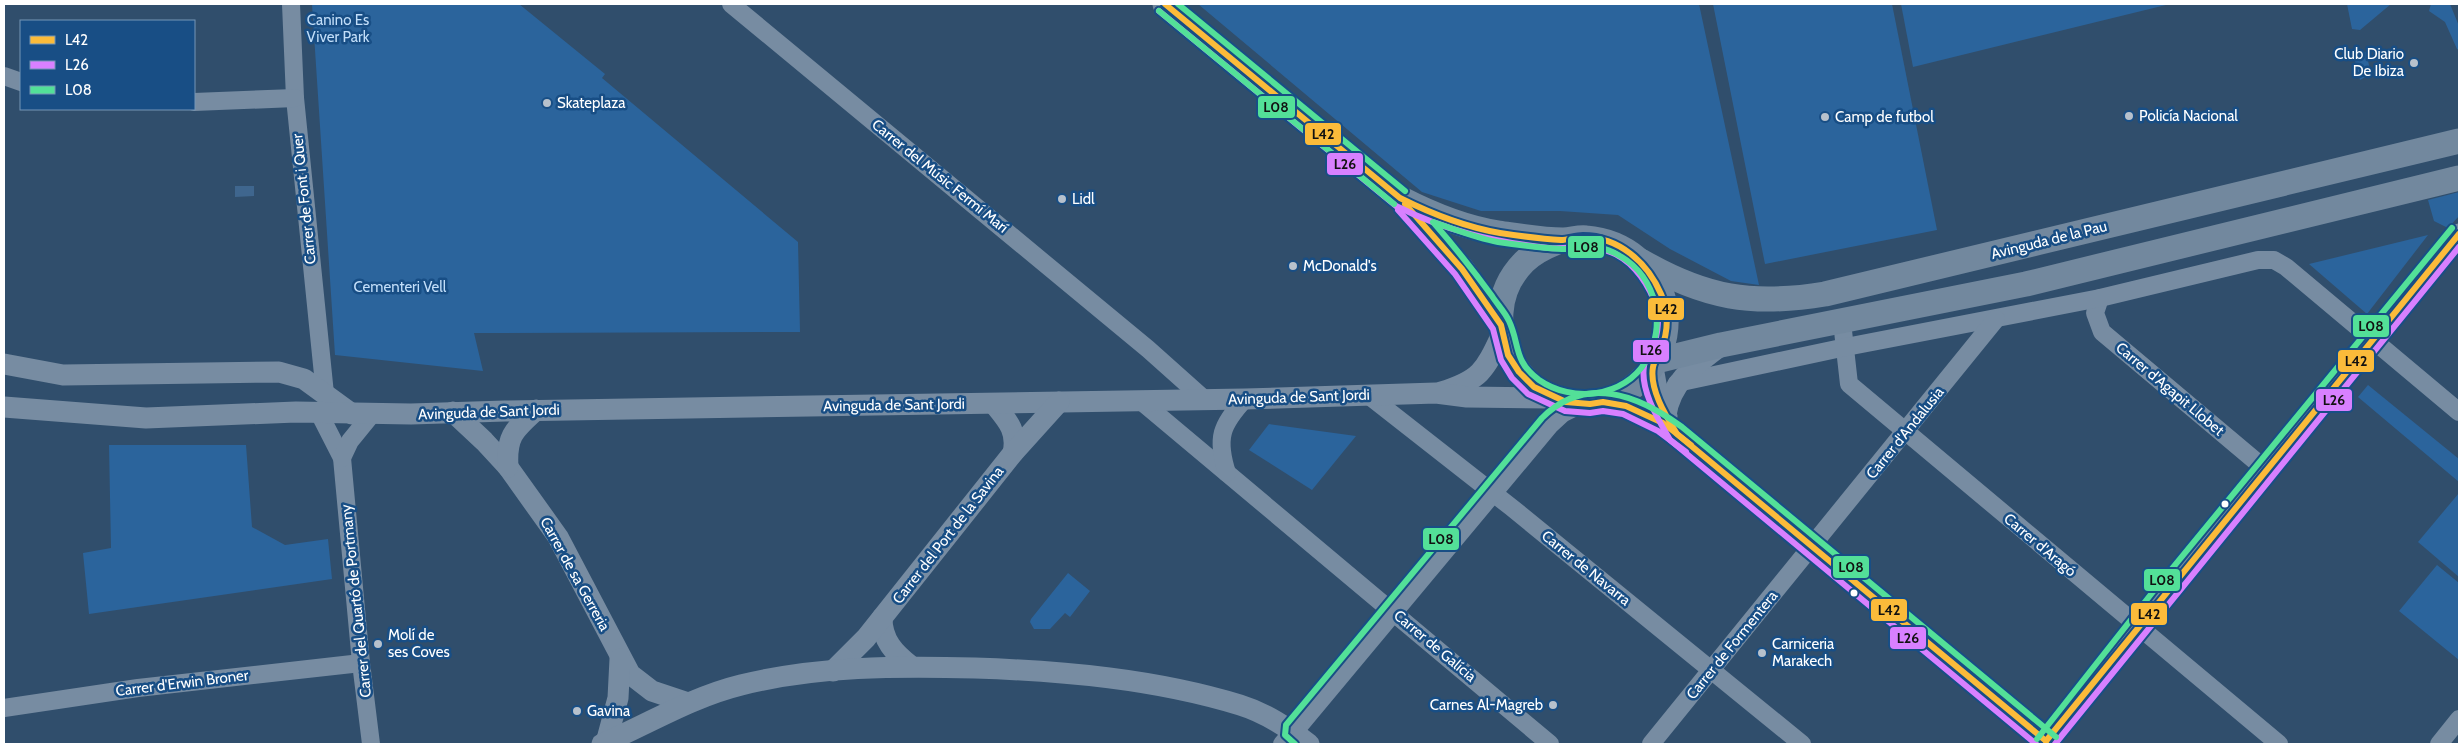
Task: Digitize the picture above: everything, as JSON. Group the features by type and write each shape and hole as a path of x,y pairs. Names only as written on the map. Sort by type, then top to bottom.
{"main road":[{"path":"1165,4 1400,198 1462,269 1501,329 1508,354 1519,372 1534,387 1552,398 1578,404 1603,402 1622,394 1639,382 1654,364 1664,341 1667,320 1663,298 1655,278 1642,261 1625,248 1605,240 1584,237 1563,240 1542,248 1524,262 1510,281 1502,302 1501,329"},
{"name":"Avinguda de la Pau","path":"1642,261 1694,288 1732,297 1792,300 1825,294 2459,141"},
{"path":"1654,364 1721,346 2026,284 2459,178"},
{"path":"1400,198 1426,211 1473,227 1498,233 1563,240"},
{"path":"1473,227 1588,223 1612,226 1638,238 1674,265 1732,297"}],"street":[{"name":"Carrer de Font i Quer","path":"291,4 295,98 322,403"},
{"name":"Carrer del Músic Fermí Marí","path":"731,4 1148,349 1204,399"},
{"path":"4,76 20,82"},
{"path":"195,102 295,98"},
{"path":"1603,402 1626,406 1646,414 1677,434 2047,743 2138,626 2265,469 2459,234"},
{"path":"1677,384 1846,347 1996,320 2100,298 2258,260 2274,260 2286,267 2459,412"},
{"name":"Carrer d'Agapit Llobet","path":"2100,298 2095,313 2102,332 2265,469"},
{"name":"Carrer d'Andalusia","path":"1813,546 1996,320"},
{"name":"Carrer d'Aragó","path":"1842,322 1849,384 2279,744"},
{"name":"Avinguda de Sant Jordi","path":"1436,393 1466,384 1481,373 1488,363 1501,329"},
{"path":"1666,415 1671,394 1677,384 1697,363 1721,346"},
{"path":"4,364 63,375 279,372 304,379 322,403"},
{"path":"1654,364 1658,395 1666,415 1677,434"},
{"name":"Avinguda de Sant Jordi","path":"4,407 146,418 296,412 322,403 362,414 994,404 1436,393 1467,397 1552,398"},
{"name":"Carrer de Navarra","path":"1368,395 1802,744"},
{"path":"1227,473 1221,454 1223,429 1232,413 1245,399"},
{"name":"Carrer de Galícia","path":"1140,401 1550,744"},
{"name":"Carrer del Port de la Savina","path":"833,671 882,618 1013,453 1059,402"},
{"name":"Carrer del Quartó de Portmany","path":"322,403 342,458 361,663 371,744"},
{"name":"Carrer del Port de la Savina","path":"994,404 1012,428 1016,441 1013,453"},
{"path":"604,743 688,703 743,685 833,671 911,666 1091,675 1153,685 1241,706 1269,717 1295,740 1392,610 1549,424 1562,412 1578,404"},
{"path":"508,468 506,449 510,438 518,427 536,410"},
{"name":"Carrer de sa Gerreria","path":"453,412 484,441 508,468 558,537 598,611 620,659 630,674 640,684 661,696 688,703"},
{"path":"342,458 362,414"},
{"name":"Carrer de Formentera","path":"1651,744 1813,546"},
{"name":"Carrer del Port de la Savina","path":"882,618 882,630 892,650 911,666"},
{"name":"Carrer de sa Gerreria","path":"604,743 618,698 620,659"},
{"name":"Carrer d'Erwin Broner","path":"4,708 138,688 361,663"},
{"path":"2438,744 2459,719"}],"green space":[{"path":"312,4 519,4 605,74 602,78 798,242 800,332 474,333 483,371 335,355"},
{"path":"1198,4 1699,4 1759,285 1731,281 1670,249 1618,215 1560,211 1481,211 1422,192"},
{"name":"Camp de futbol","path":"1713,4 1892,4 1937,230 1765,264"},
{"path":"1901,4 2170,4 1913,67"},
{"path":"2347,4 2391,4 2360,30 2352,29"},
{"path":"2431,4 2450,4 2459,26 2459,50 2445,22 2429,11"},
{"path":"2366,52 2371,74 2360,80 2353,53"},
{"path":"2459,192 2459,216 2448,228 2434,221 2428,200"},
{"path":"2428,235 2367,314 2309,264"},
{"path":"2368,385 2459,459 2459,482 2358,397"},
{"path":"1269,424 1356,436 1312,490 1249,450"},
{"path":"109,445 246,445 252,527 285,545 328,539 332,579 89,614 83,553 111,548"},
{"path":"2459,493 2459,577 2418,542"},
{"path":"2437,565 2459,583 2459,660 2399,611"},
{"path":"1068,573 1090,591 1070,617 1065,613 1050,629 1034,629 1030,622 1031,619"}],"shaded area":[{"path":"235,186 254,186 254,196 235,197"}],"transit line":[{"name":"L42","path":"1165,4 1400,198 1449,219 1474,227 1500,233 1553,240 1577,237 1596,238 1608,241 1630,253 1648,272 1664,301 1666,315 1665,336 1655,361 1652,375 1659,402 1677,434 2046,741"},
{"name":"L08","path":"1178,4 1405,191"},
{"name":"L26","path":"1159,11 1396,206 1452,229 1490,239 1549,248 1598,248 1614,253 1629,263 1641,276 1656,306 1657,330 1652,348 1646,359 1643,375 1651,404 1670,440 2036,744"},
{"name":"L08","path":"1159,11 1394,204"},
{"name":"L42","path":"1405,204 1462,269 1501,325 1508,355 1519,372 1534,387 1566,402 1590,404 1603,402 1626,406 1663,423 1691,445"},
{"name":"L26","path":"1398,210 1455,274 1493,329 1501,360 1512,378 1528,394 1565,411 1590,413 1603,411 1623,414 1658,431 1686,452"},
{"name":"L08","path":"1433,222 1473,236 1498,242 1562,249 1591,247 1605,249 1620,256 1633,265 1643,276 1655,303 1656,333 1646,361 1625,383 1597,393 1567,392 1539,380 1531,373 1521,359 1512,329 1505,314 1471,267 1433,222"},
{"name":"L08","path":"2037,739 2152,593 2452,228"},
{"name":"L42","path":"2046,741 2459,234"},
{"name":"L26","path":"2055,744 2459,247"},
{"name":"L08","path":"1295,744 1285,735 1286,725 1542,418 1559,404 1576,396 1594,393 1630,398 1648,406 1682,427 2056,737"}],"place":[{"name":"Club Diario De Ibiza","path":"2414,63"},
{"name":"Skateplaza","path":"547,103"},
{"name":"Policía Nacional","path":"2129,116"},
{"name":"Camp de futbol","path":"1825,117"},
{"name":"Lidl","path":"1062,199"},
{"name":"McDonald's","path":"1293,266"},
{"name":"Molí de ses Coves","path":"378,644"},
{"name":"Carniceria Marakech","path":"1762,653"},
{"name":"Carnes Al-Magreb","path":"1553,705"},
{"name":"Gavina","path":"577,711"}],"park label":[{"name":"Canino Es Viver Park","path":"338,28"},
{"name":"Cementeri Vell","path":"400,287"}]}
